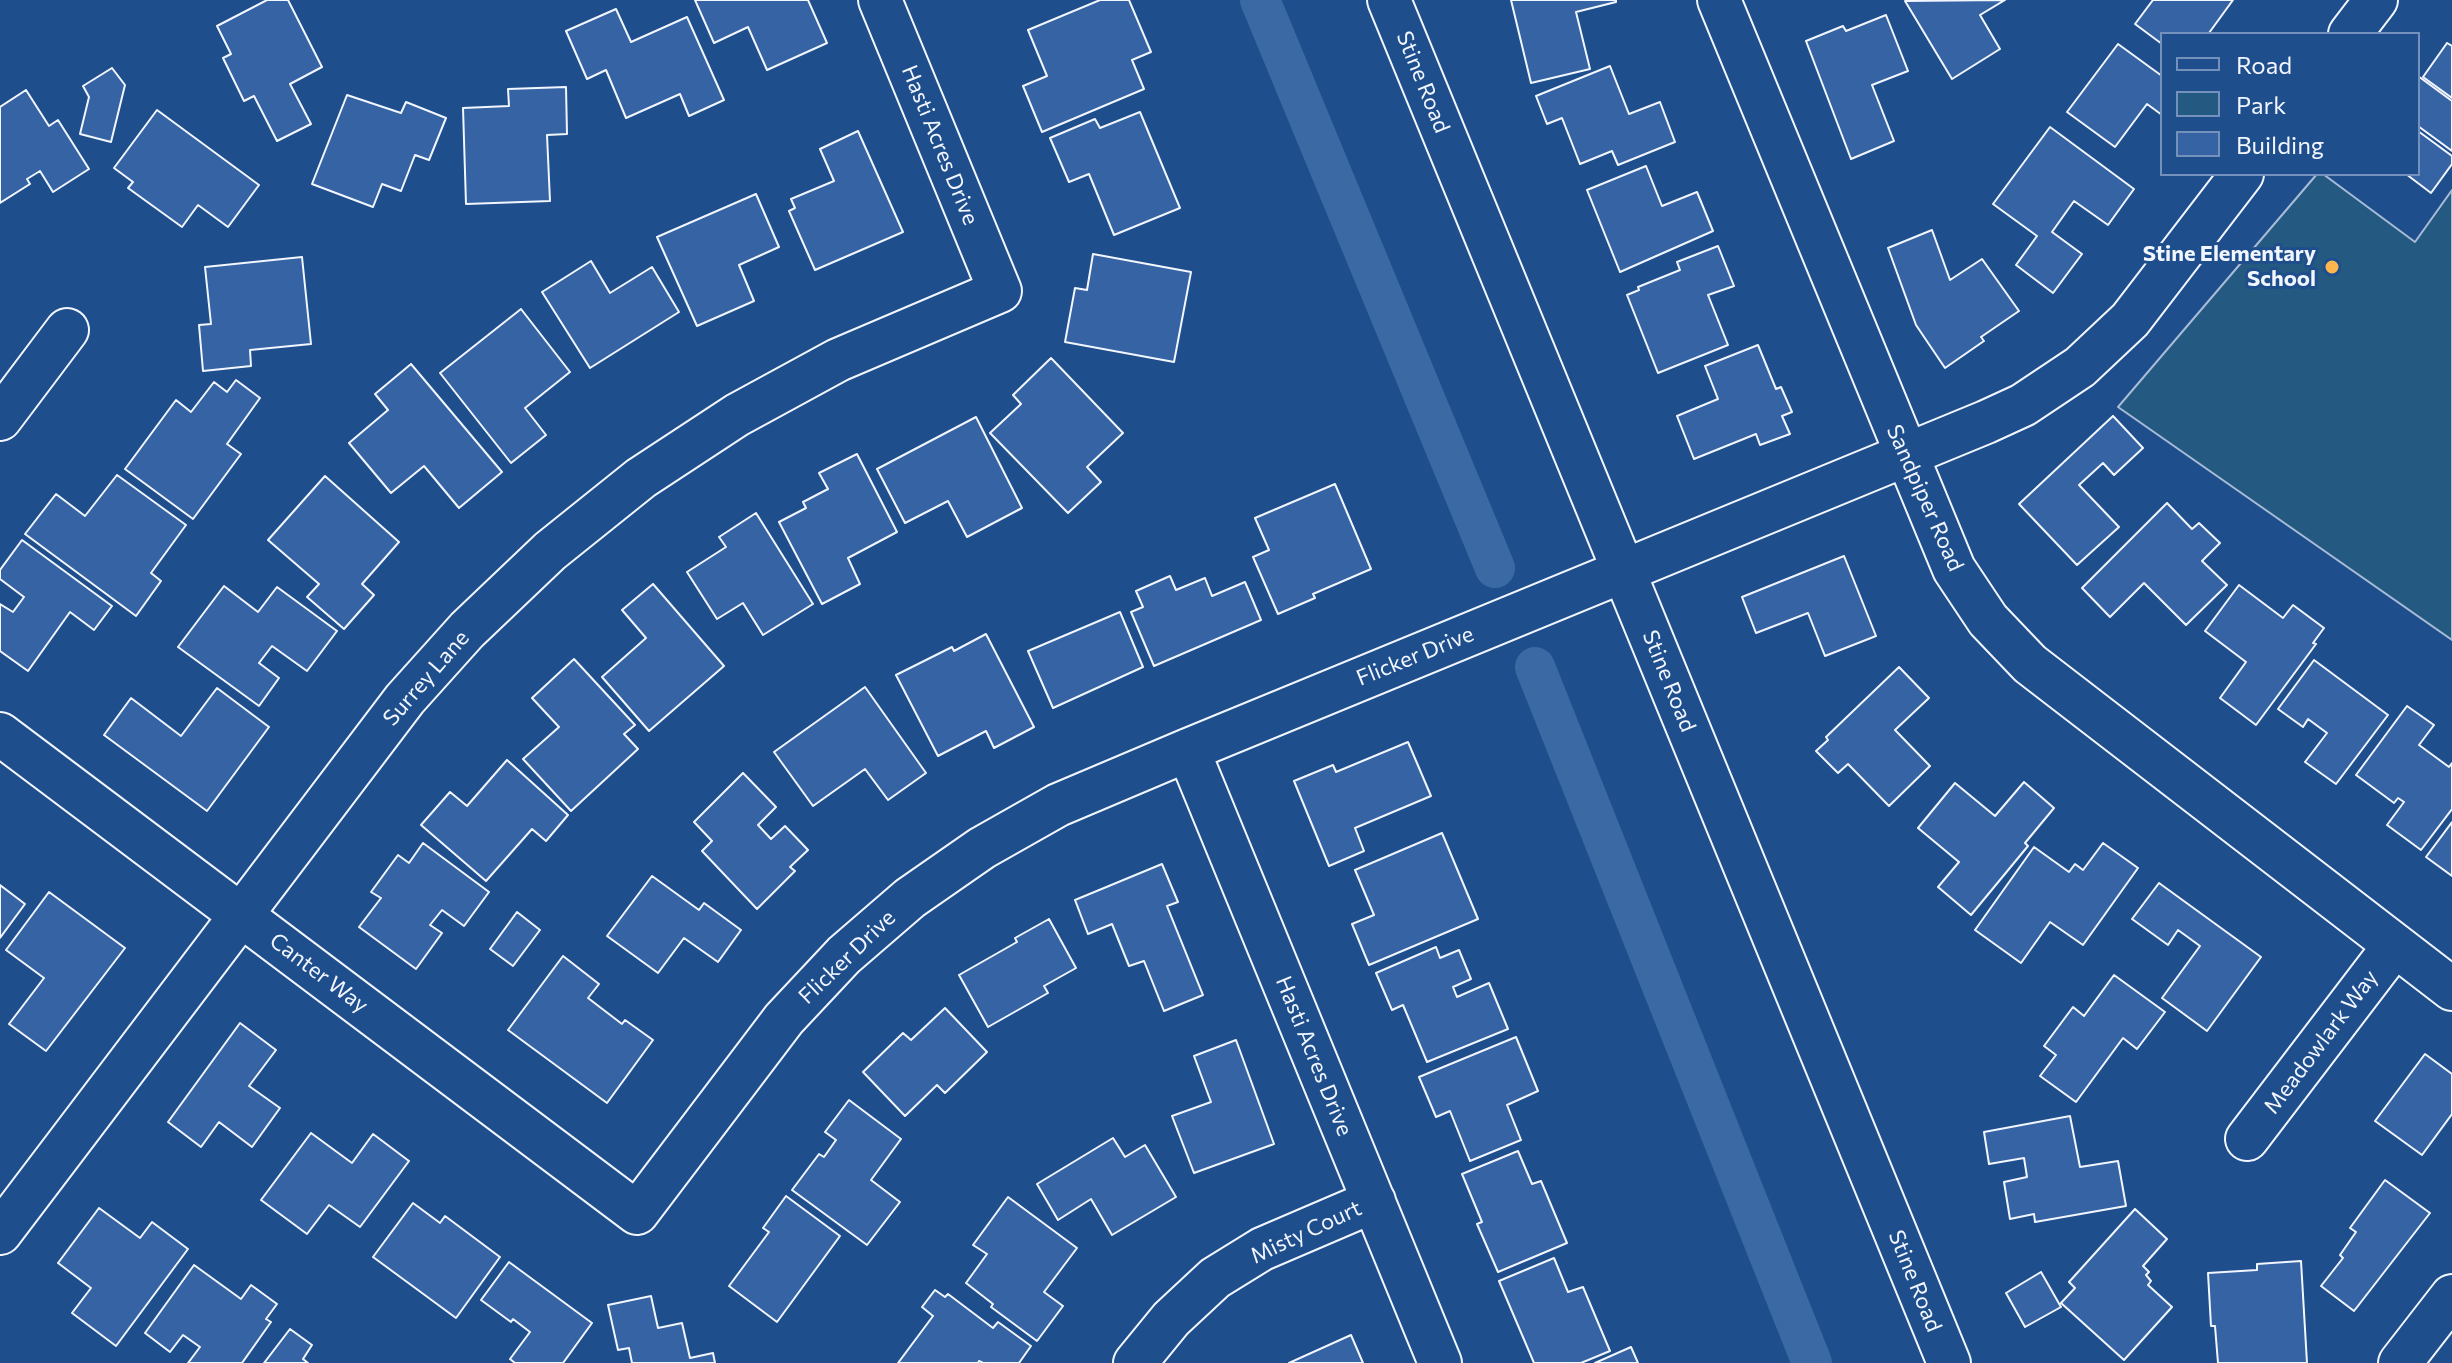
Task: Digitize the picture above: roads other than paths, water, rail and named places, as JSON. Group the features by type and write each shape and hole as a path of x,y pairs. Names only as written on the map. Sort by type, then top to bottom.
{"street":[{"name":"Hasti Acres Drive","path":"880,0 1000,291"},
{"name":"Stine Road","path":"1389,0 1949,1363"},
{"name":"Sandpiper Road","path":"1719,0 1954,569 1988,620 2030,664 2452,989"},
{"path":"2352,32 2376,0"},
{"name":"Flicker Drive","path":"637,1213 784,1019 844,955 910,898 982,848 1058,805 2023,405 2080,367 2130,320 2240,176"},
{"name":"Surrey Lane","path":"0,1233 405,699 467,630 550,551 641,478 737,415 838,360 1000,291"},
{"path":"0,419 67,330"},
{"name":"Canter Way","path":"0,734 637,1213"},
{"name":"Hasti Acres Drive","path":"1188,750 1440,1363"},
{"name":"Meadowlark Way","path":"2247,1139 2395,945"},
{"name":"Misty Court","path":"1135,1363 1171,1319 1215,1278 1262,1249 1374,1201"},
{"path":"2400,1363 2452,1296"}],"waterway":[{"path":"1260,0 1495,568"},
{"path":"1535,667 1812,1363"}],"place":[{"name":"Stine Elementary School","path":"2332,267"}]}
